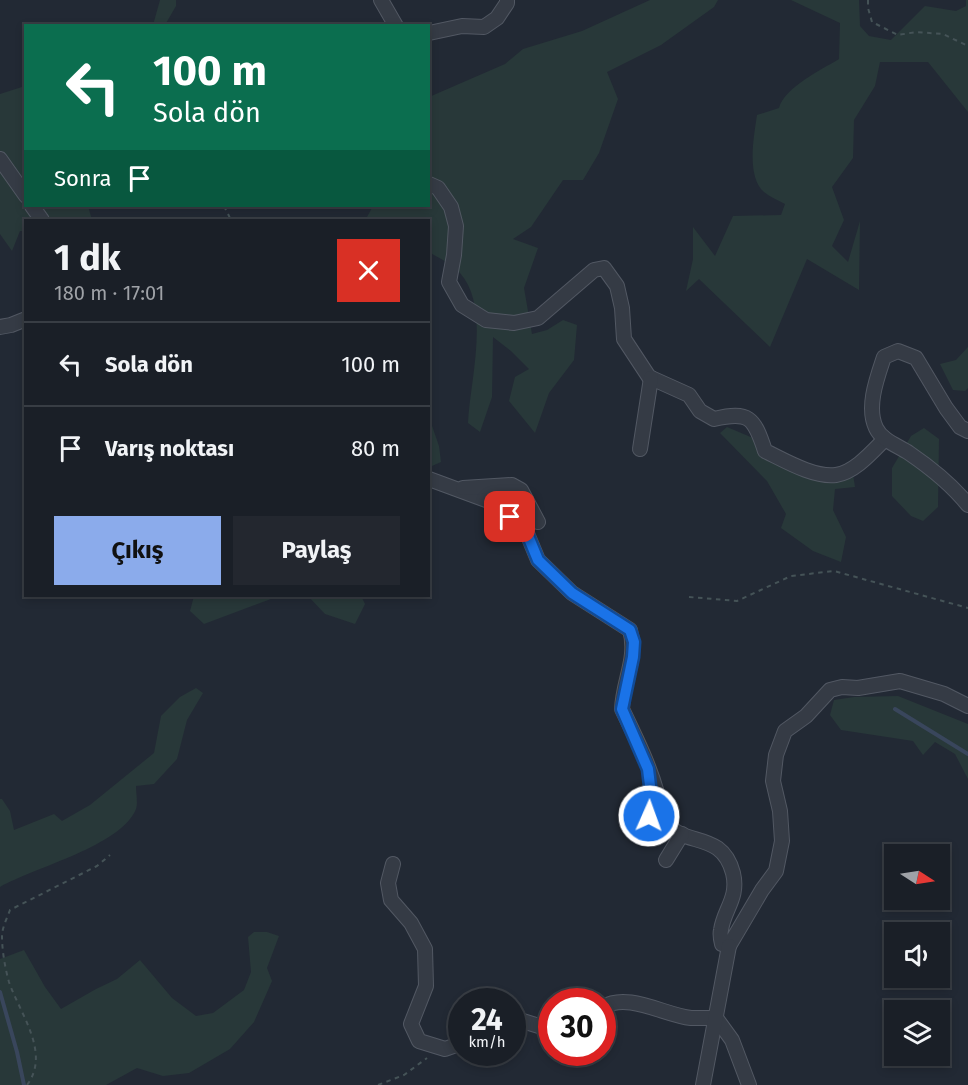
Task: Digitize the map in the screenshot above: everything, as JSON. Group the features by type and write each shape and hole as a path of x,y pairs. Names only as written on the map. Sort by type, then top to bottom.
{"street":[{"path":"381,0 395,24"},
{"path":"430,33 462,26 484,27 497,18 507,0"},
{"path":"0,159 24,193"},
{"path":"430,184 438,188 451,207 456,226 449,282 462,305 486,320 514,323 538,318 594,270 604,268 617,286 622,308 624,339 651,378 689,395 700,411 714,419 734,414 748,418 758,430 765,451 804,471 835,475 853,468 885,439"},
{"path":"0,327 24,320"},
{"path":"968,431 960,427 946,408 916,358 898,351 884,357 877,376 872,407 876,429 885,439 910,453 955,489 968,505"},
{"path":"640,448 651,378"},
{"path":"430,479 494,503 526,531 538,560 572,593 630,630 634,642 633,657 622,709 648,769 658,795 660,810 667,824 682,834 715,846 725,857 732,872 735,891 720,931 722,944 729,946"},
{"path":"454,488 512,485 521,490 538,522"},
{"path":"703,1085 729,946 776,871 782,841 780,811 773,781 776,755 785,731 806,716 830,690 842,687 858,688 900,681 944,694 968,706"},
{"path":"637,824 649,816 652,802 648,769"},
{"path":"666,860 682,834"},
{"path":"393,864 388,883 391,900 411,923 425,949 426,987 411,1024 420,1041 448,1048"},
{"path":"616,1003 633,1003 690,1017 716,1018"},
{"path":"716,1018 732,1040 749,1085"}],"path":[{"path":"868,0 872,22 898,35 916,32 943,34 968,46"},
{"path":"689,597 737,601 791,576 834,571 968,608"},
{"path":"27,1085 34,1076 37,1056 30,1030 9,981 2,935 10,910 97,866 110,855"},
{"path":"378,1085 404,1075 424,1062 437,1046"}],"shaded area":[{"path":"160,0 176,0 176,6 166,24 153,24"},
{"path":"650,0 718,0 714,7 661,45 607,72 618,99 599,153 583,180 563,180 531,227 513,239 538,248 524,288 532,334 547,330 563,320 577,325 574,360 549,393 535,433 509,401 515,377 529,369 493,337 492,397 480,432 468,423 476,345 475,305 460,273 430,253 430,219 353,219 367,217 372,207 430,207 430,97 505,64 523,49 582,31"},
{"path":"791,0 859,0 860,26 869,36 891,40 925,6 956,11 966,6 966,0 968,0 968,112 928,62 880,62 875,86 854,120 853,158 832,187 844,220 832,246 848,262 860,221 859,290 807,259 770,347 699,279 686,291 693,259 693,227 715,256 733,216 781,215 785,204 764,192 755,176 753,155 757,115 779,108 788,93 796,86 839,59 840,23"},
{"path":"24,86 24,207 88,207 92,219 24,219 24,231 20,231 12,251 0,234 0,94"},
{"path":"968,347 968,388 965,391 953,390 940,364 956,360"},
{"path":"430,420 439,446 441,462 430,465"},
{"path":"727,427 753,438 761,457 806,475 853,474 855,487 835,489 833,510 846,537 841,562 813,551 781,528 786,514 767,481 720,433"},
{"path":"924,428 939,439 938,507 923,521 911,516 892,496 892,468 911,436"},
{"path":"194,597 276,597 204,624 190,611"},
{"path":"309,597 362,597 365,604 355,624 325,614"},
{"path":"196,688 203,693 187,720 177,759 154,784 136,786 136,809 127,822 96,845 0,887 0,799 10,811 14,830 54,814 62,821 90,805 154,753 161,716 180,697"},
{"path":"898,696 968,724 968,779 955,754 935,742 923,755 913,741 841,730 830,715 834,700"},
{"path":"254,932 267,932 279,936 267,968 272,981 254,1022 230,1049 189,1073 163,1076 137,1068 106,1085 0,1085 0,959 24,950 45,987 61,1009 117,979 140,960 172,998 196,1016 213,1013 244,990 251,972 248,937"}],"waterway":[{"path":"895,709 968,754"},
{"path":"0,992 24,1085"}],"route":[{"path":"510,517 526,531 538,560 572,593 630,630 634,642 633,657 622,709 648,769 652,802 649,816"}]}
